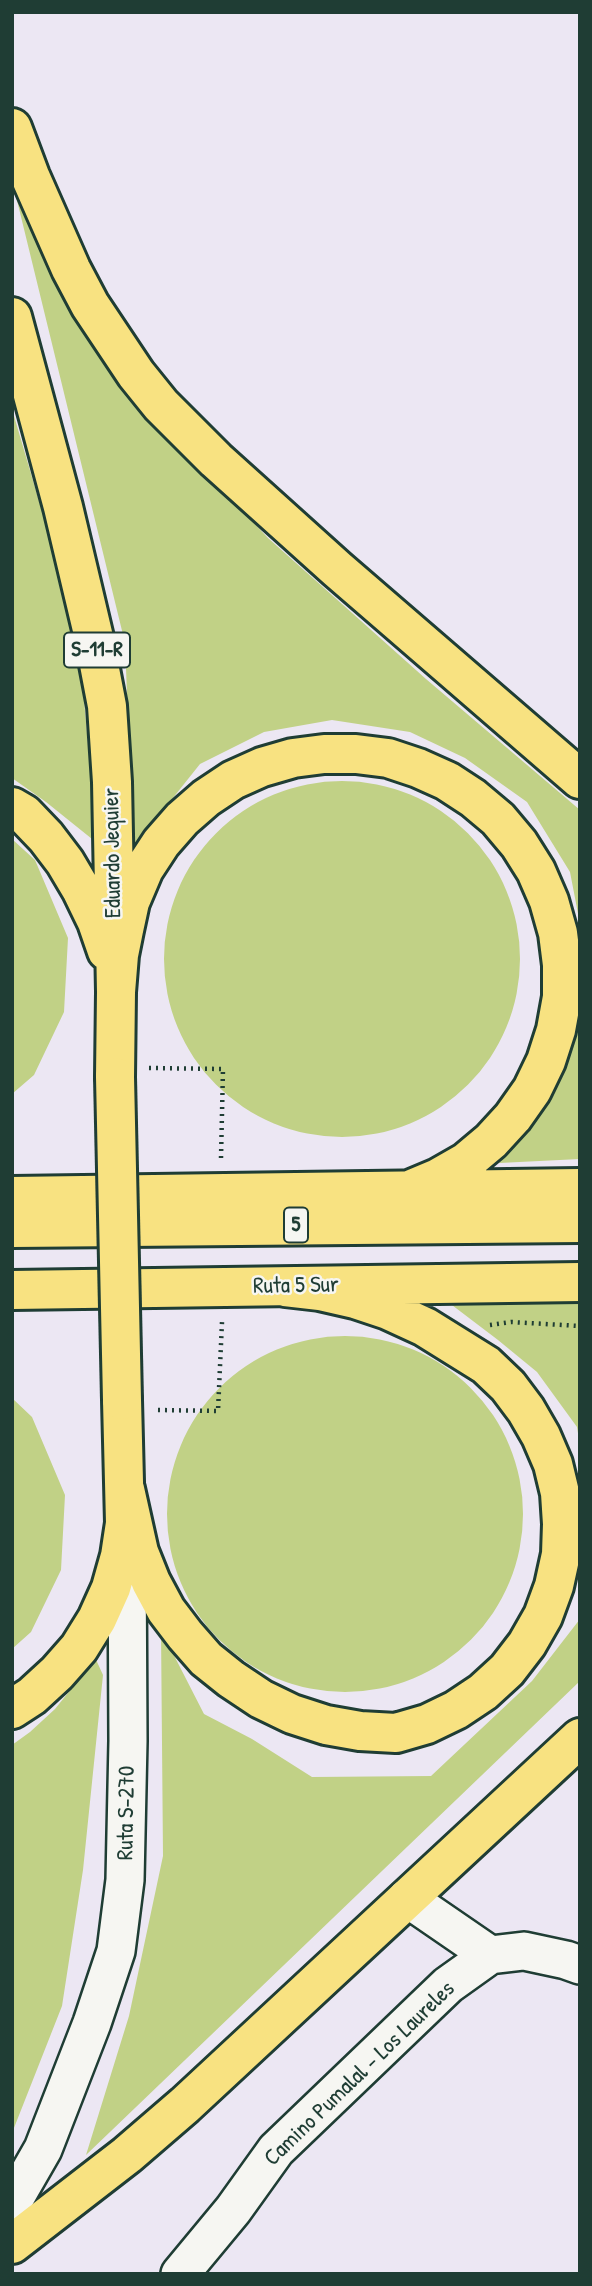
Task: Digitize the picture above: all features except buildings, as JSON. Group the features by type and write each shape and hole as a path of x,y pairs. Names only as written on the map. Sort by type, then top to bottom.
{"highway":[{"path":"12,128 45,211 90,305 128,363 161,405 216,460 337,569 580,779"},
{"name":"Eduardo Jequier","path":"12,317 63,507 107,706 112,782 122,1400"},
{"path":"116,992 124,930 144,869 182,818 233,780 262,767 293,758 356,754 388,758 418,768 447,781 474,798 498,819 519,844 549,901 558,933 562,997 556,1030 546,1061 532,1090 513,1117 491,1141 466,1162 407,1191"},
{"path":"12,807 24,814 46,837 81,889 101,933 116,992"},
{"path":"12,1196 580,1188"},
{"name":"5","path":"12,1228 580,1223"},
{"name":"Ruta 5 Sur","path":"12,1290 580,1282"},
{"path":"125,1489 139,1552 161,1600 185,1635 206,1659 231,1679 261,1699 292,1714 326,1725 360,1731 396,1733 427,1724 456,1710 483,1692 507,1670 527,1644 543,1616 554,1586 561,1554 560,1493 553,1464 526,1410 508,1386 486,1365 425,1327 355,1299 285,1287"},
{"name":"Ruta S-270","path":"122,1400 125,1489"},
{"path":"12,1709 32,1696 57,1673 79,1647 97,1619 111,1588 120,1556 125,1523 125,1489"},
{"path":"12,2244 127,2155 185,2105 580,1738"}],"street":[{"name":"Ruta S-270","path":"12,2203 43,2149 92,2023 116,1951 125,1880 128,1741 125,1489"},
{"path":"407,1898 490,1955"},
{"name":"Camino Pumalal - Los Laureles","path":"180,2274 233,2210 276,2150 448,1985 490,1955 524,1951 580,1965"}],"path":[{"path":"152,1068 223,1069 220,1194"},
{"path":"159,1410 218,1411"}],"green space":[{"path":"13,184 124,385 268,538 426,679 580,810 580,924 570,872 527,802 465,758 410,732 332,720 264,732 200,764 133,848 125,643"},
{"path":"12,409 78,634 97,843 12,778"},
{"path":"342,781 377,784 410,794 441,811 468,833 490,860 507,891 517,924 520,959 517,994 507,1027 490,1058 468,1085 441,1107 410,1124 377,1134 342,1137 307,1134 274,1124 243,1107 216,1085 194,1058 177,1027 167,994 164,959 167,924 177,891 194,860 216,833 243,811 274,794 307,784"},
{"path":"12,839 35,860 68,938 64,1012 34,1075 12,1094"},
{"path":"580,995 580,1159 499,1163 555,1073"},
{"path":"444,1299 580,1301 580,1446 577,1427 537,1372"},
{"path":"345,1336 380,1339 413,1350 444,1366 471,1388 493,1415 509,1446 520,1479 523,1514 520,1549 509,1582 493,1613 471,1640 444,1662 413,1678 380,1689 345,1692 310,1689 277,1678 246,1662 219,1640 197,1613 181,1582 170,1549 167,1514 170,1479 181,1446 197,1415 219,1388 246,1366 277,1350 310,1339"},
{"path":"12,1398 32,1417 65,1495 61,1570 31,1632 12,1649"},
{"path":"580,1619 580,1681 86,2155 129,2016 163,1856 161,1630 204,1714 252,1739 312,1777 431,1776 532,1681"},
{"path":"93,1653 103,1675 83,1870 62,2006 12,2133 12,1745 55,1709 76,1683"}]}
